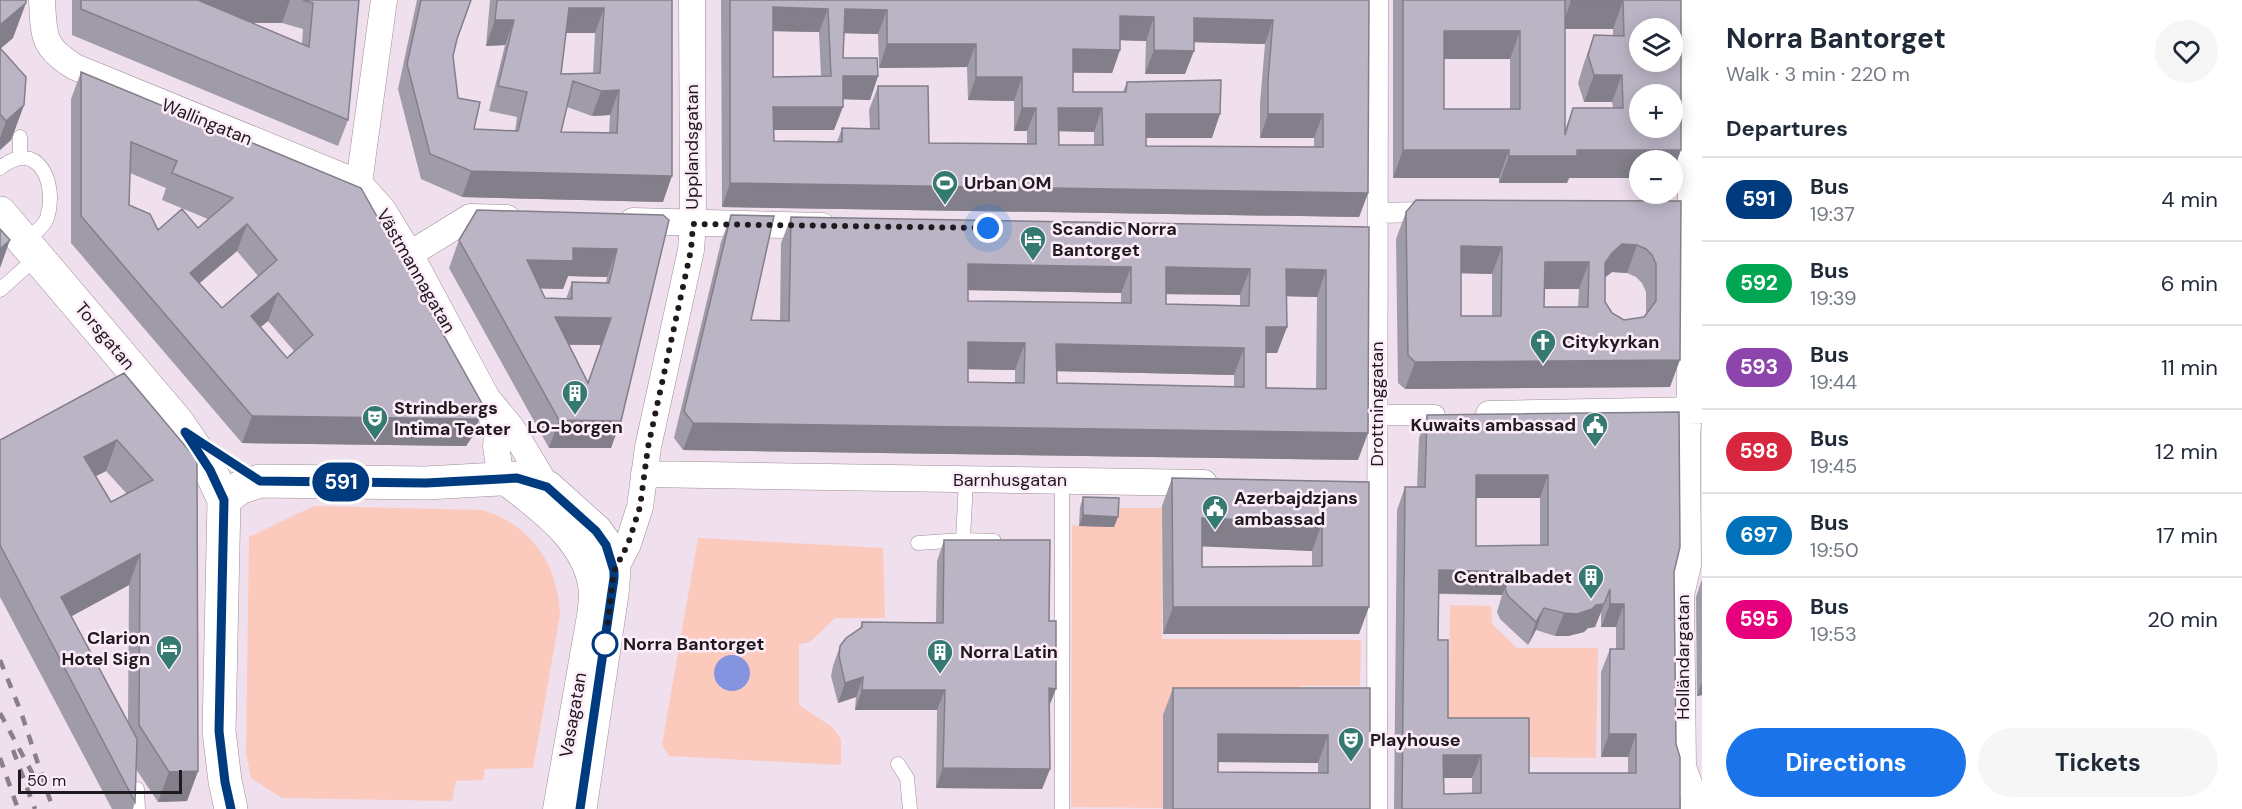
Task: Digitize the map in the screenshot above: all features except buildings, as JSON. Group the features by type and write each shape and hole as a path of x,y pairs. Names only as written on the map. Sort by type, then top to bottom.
{"main road":[{"name":"Torsgatan","path":"0,213 31,249 132,382 185,432 260,481"},
{"name":"Torsgatan","path":"185,432 210,470 224,500"},
{"name":"Vasagatan","path":"501,479 517,478 547,487 596,531 606,545 614,571 580,809"},
{"path":"231,809 225,782 219,731 224,500 239,488 260,481 426,483 501,479"}],"street":[{"name":"Wallingatan","path":"42,0 44,32 57,56 94,76 359,183"},
{"path":"359,183 384,0"},
{"name":"Upplandsgatan","path":"614,571 640,507 644,474 691,250 693,224 692,0"},
{"name":"Drottninggatan","path":"1377,0 1378,213 1368,234 1378,415 1377,809"},
{"name":"Holländargatan","path":"1689,0 1690,209 1695,410 1687,441 1688,565 1681,595 1683,767 1694,797 1694,809"},
{"name":"Västmannagatan","path":"359,183 383,210 410,254 487,398 511,427 547,487"},
{"path":"1663,209 1690,209"},
{"path":"1378,213 1431,212"},
{"path":"410,254 470,217 526,218"},
{"path":"612,221 845,227"},
{"name":"Västmannagatan","path":"487,398 497,436 496,446 501,479"},
{"path":"1378,415 1695,410"},
{"name":"Barnhusgatan","path":"644,474 1232,484"},
{"name":"Vasagatan","path":"501,479 557,526 576,549 586,567 592,592 556,809"},
{"path":"1354,487 1377,487"}],"lane":[{"path":"20,137 20,157"},
{"path":"0,168 10,160 20,157 34,160 48,177 49,206 47,219 31,249 0,290"},
{"path":"963,540 966,480"},
{"path":"1062,480 1062,809"},
{"path":"918,543 963,540 1006,542"},
{"path":"898,764 907,778 910,809"},
{"path":"137,789 138,809"}],"shaded area":[{"path":"314,506 482,510 515,526 539,549 554,579 560,615 533,768 485,769 483,780 456,781 452,801 282,798 251,778 246,753 249,537"},
{"path":"1115,508 1162,508 1162,639 1361,640 1360,686 1301,686 1300,716 1163,715 1163,808 1071,807 1072,525 1079,526"},
{"path":"698,538 883,548 885,618 835,618 810,642 799,644 799,705 832,727 841,739 841,765 669,756 662,745"},
{"path":"1450,605 1491,606 1492,624 1517,648 1598,648 1596,758 1528,757 1448,732"}],"water":[{"path":"732,655 745,660 750,673 745,686 732,691 719,686 714,673 719,660"}],"railway":[{"path":"0,660 21,712 53,809"},
{"path":"0,713 37,782"},
{"path":"13,750 35,809"},
{"path":"0,758 18,809"}],"bus line":[{"name":"591","path":"231,809 225,782 219,731 224,500 210,470 185,432 260,481 426,483 517,478 547,487 596,531 606,545 614,578 580,809"}],"place":[{"name":"Urban OM","path":"945,206"},
{"name":"Scandic Norra Bantorget","path":"1033,262"},
{"name":"Citykyrkan","path":"1543,365"},
{"name":"LO-borgen","path":"575,416"},
{"name":"Strindbergs Intima Teater","path":"375,441"},
{"name":"Kuwaits ambassad","path":"1595,448"},
{"name":"Azerbajdzjans ambassad","path":"1215,531"},
{"name":"Centralbadet","path":"1591,600"},
{"name":"Norra Bantorget","path":"605,644"},
{"name":"Clarion Hotel Sign","path":"169,671"},
{"name":"Norra Latin","path":"940,675"},
{"name":"Playhouse","path":"1351,763"}],"route":[{"path":"605,644 614,571 628,544 640,507 648,447 691,250 693,224 988,228"}]}
